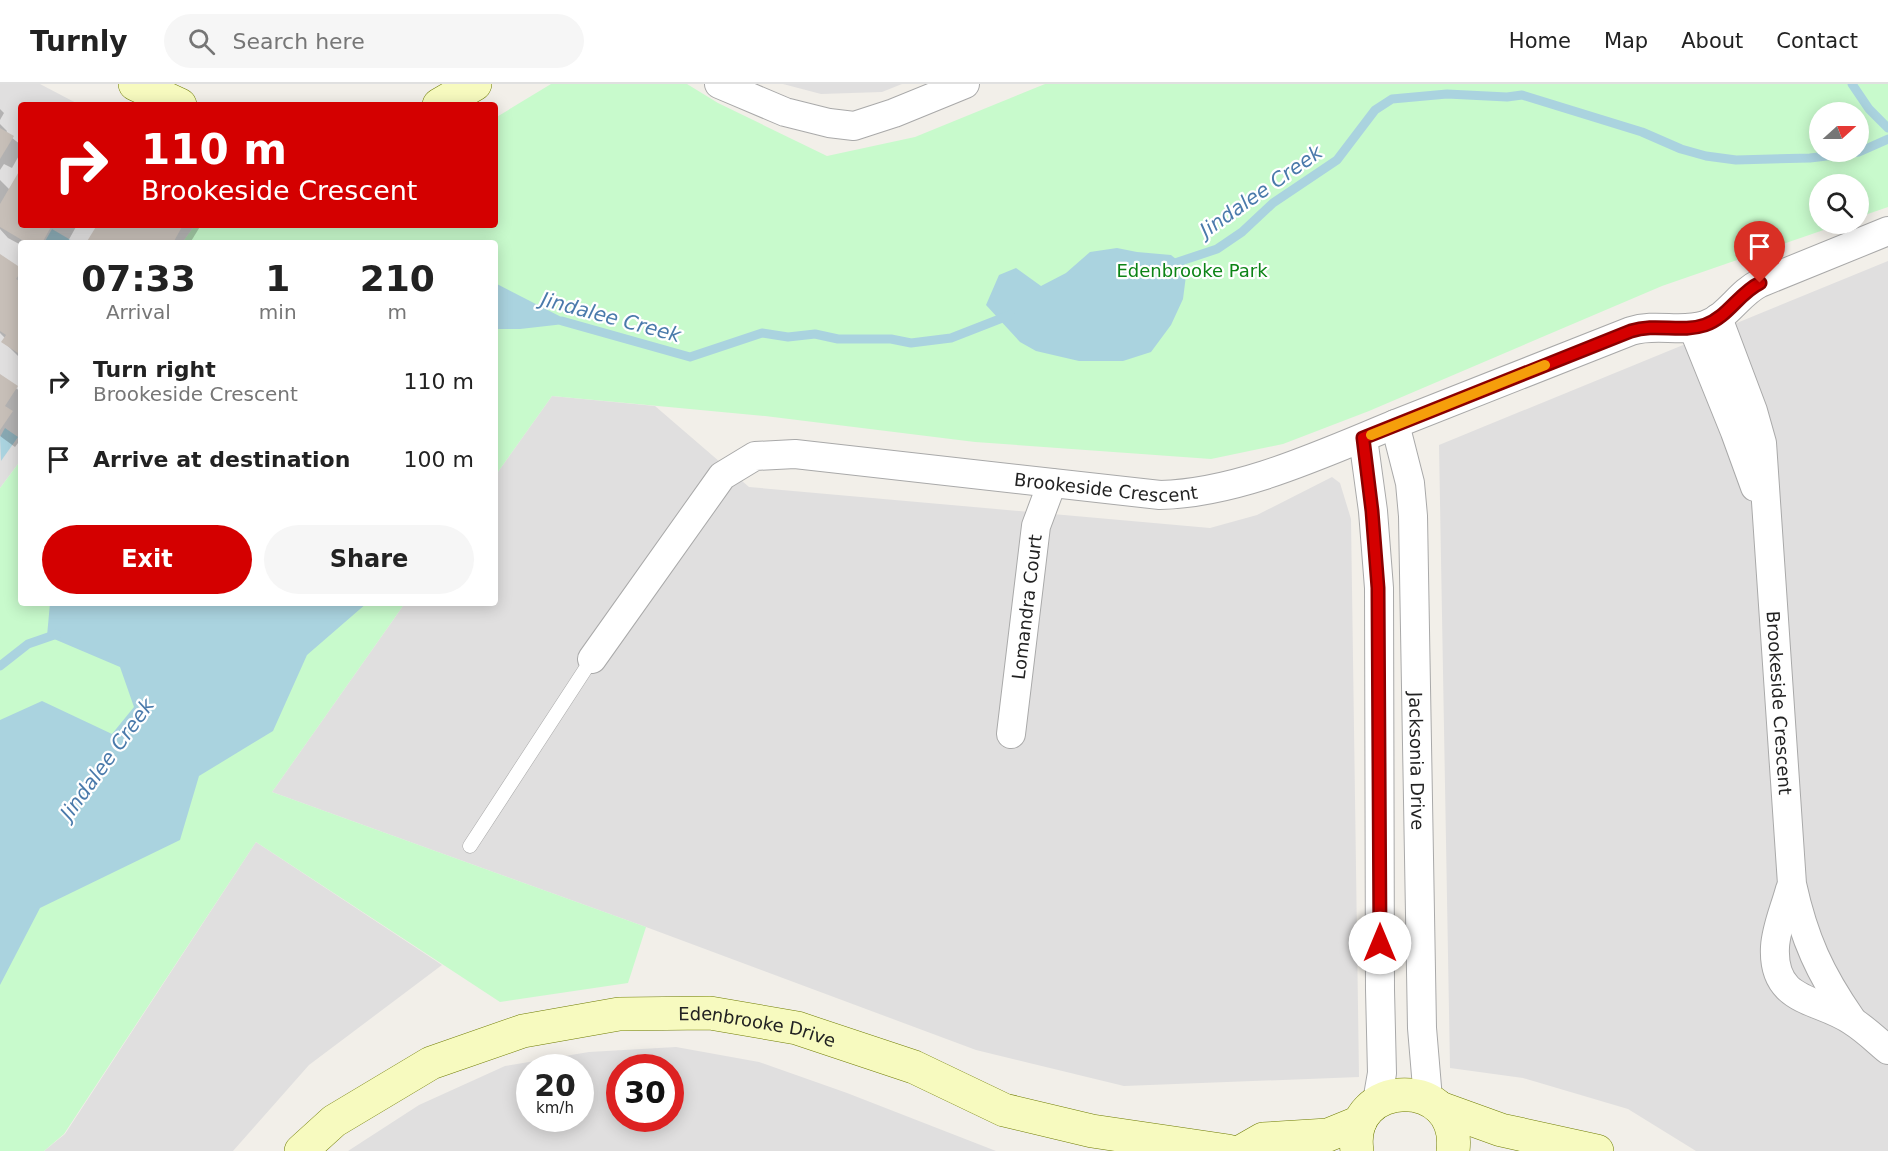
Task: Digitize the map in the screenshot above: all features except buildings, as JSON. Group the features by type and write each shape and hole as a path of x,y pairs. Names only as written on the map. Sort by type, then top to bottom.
{"street":[{"path":"135,84 174,102"},
{"path":"444,102 475,84"},
{"path":"719,84 785,112 829,123 854,126 894,113 965,84"},
{"path":"1706,323 1753,286 1888,231"},
{"name":"Brookeside Crescent","path":"592,659 722,476 755,456 795,454 1152,495 1187,494 1234,485 1363,438 1640,328 1706,323 1760,433 1791,884 1802,926 1816,962 1852,1020"},
{"name":"Jacksonia Drive","path":"1395,424 1410,483 1412,506 1422,1028 1434,1104"},
{"name":"Jacksonia Drive","path":"1363,438 1378,588 1382,1073 1365,1125"},
{"name":"Lomandra Court","path":"1011,734 1036,526 1052,483"},
{"name":"Brookeside Crescent","path":"1791,884 1776,944 1779,973 1792,992 1802,999 1852,1020 1888,1050"},
{"name":"Edenbrooke Drive","path":"301,1151 334,1121 431,1063 523,1031 619,1014 711,1013 797,1028 914,1067 1004,1110 1092,1131 1228,1151"},
{"path":"1242,1151 1263,1139 1328,1135 1365,1125 1389,1096 1402,1094 1416,1095 1501,1130 1597,1151"},
{"path":"1434,1104 1449,1120 1454,1134 1453,1151"}],"lane":[{"path":"470,846 592,659"}],"shaded area":[{"path":"0,84 40,84 74,102 18,102 18,228 193,228 184,240 18,240 18,464 0,488"},
{"path":"783,84 902,84 882,92 821,94"},
{"path":"1888,261 1888,1151 1696,1151 1628,1109 1523,1078 1450,1068 1439,445"},
{"path":"552,396 655,406 749,487 1210,528 1257,515 1332,477 1340,483 1351,519 1359,1077 1124,1086 976,1050 646,927 272,792 403,606 498,606 498,472"},
{"path":"256,842 442,965 309,1065 233,1151 44,1151 65,1134"},
{"path":"676,1047 759,1062 847,1093 996,1151 348,1151 419,1105 505,1066 516,1064 516,1132 594,1132 594,1054 577,1054"}],"green space":[{"name":"Edenbrooke Park","path":"551,84 687,84 718,103 827,156 915,137 1045,84 1888,84 1888,207 1869,214 1869,174 1809,174 1809,234 1812,234 1662,286 1369,411 1283,444 1211,459 975,442 765,416 552,396 498,472 498,240 184,240 193,228 498,228 498,116"},
{"path":"18,464 18,606 403,606 272,792 646,927 628,983 500,1002 256,842 64,1134 44,1151 0,1151 0,488"}],"water":[{"path":"52,229 71,240 46,240"},
{"path":"1117,248 1171,255 1187,268 1183,299 1171,325 1151,352 1123,361 1079,361 1036,351 1020,342 986,305 999,275 1016,268 1041,286 1066,273 1090,252"},
{"path":"498,285 573,323 498,329"},
{"path":"5,428 18,437 1,461 0,437"},
{"path":"50,606 364,606 307,655 273,731 199,776 180,840 40,908 0,985 0,720 42,701 112,734 134,707 120,667 47,636"}],"waterway":[{"path":"1852,84 1869,109 1888,128"},
{"name":"Jindalee Creek","path":"1169,265 1217,249 1242,232 1273,203 1337,160 1375,110 1392,99 1447,94 1507,97 1522,95 1642,132 1681,149 1706,156 1736,160 1810,158 1859,152 1888,139"},
{"name":"Jindalee Creek","path":"562,321 690,357 762,333 788,337 815,334 838,339 891,339 911,343 951,338 1010,315"},
{"path":"0,666 28,644 57,634"}],"slow traffic":[{"path":"1371,435 1545,365"}],"route":[{"path":"1380,943 1378,588 1376,549 1363,438 1640,328 1693,328 1706,324 1719,318 1745,292 1760,283"}]}
